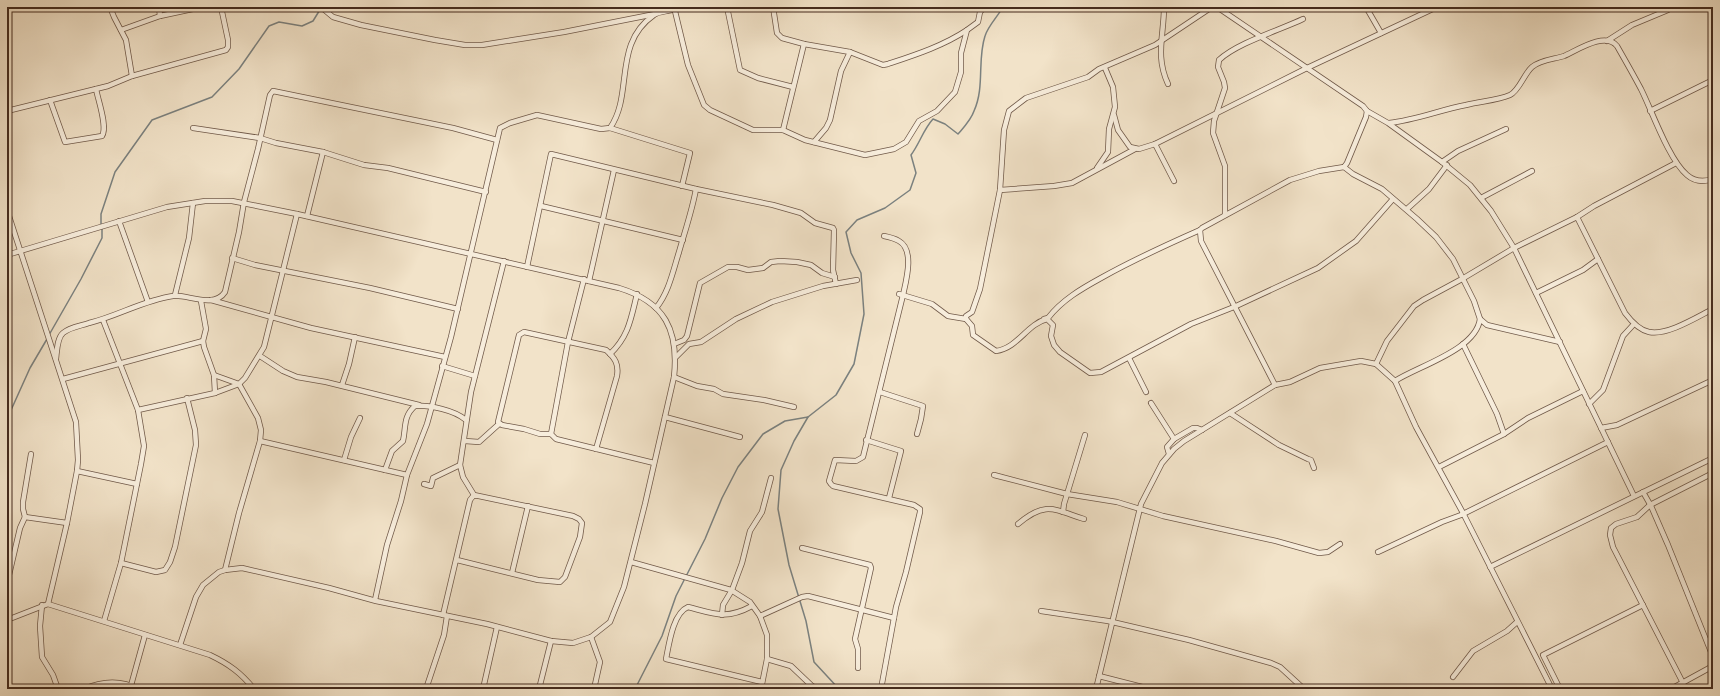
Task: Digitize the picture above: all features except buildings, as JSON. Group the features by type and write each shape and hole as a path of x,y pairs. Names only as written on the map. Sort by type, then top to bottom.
{"street":[{"path":"110,7 126,40 132,76"},
{"path":"158,7 160,16"},
{"path":"121,30 160,16 202,7"},
{"path":"7,111 96,89 120,82 132,76 227,49 228,40 221,7"},
{"path":"321,7 333,17 398,33 465,45 482,45 564,32 655,14 674,8 688,65 704,105 713,112 753,130 783,130 800,138 866,155 894,149 902,145 920,121 927,115 937,111 957,88 961,72 961,53 968,30"},
{"path":"727,7 740,70 758,78 793,86"},
{"path":"773,7 777,33 779,36 787,40 804,44 850,52 880,64 888,64 956,38 978,22 980,12 985,7"},
{"path":"1164,7 1160,42 1162,67 1168,84"},
{"path":"966,319 966,316 972,312 980,289 1000,190 1004,130 1009,110 1026,98 1088,77 1160,42 1212,7"},
{"path":"1219,7 1260,37 1388,123 1447,165 1470,185 1495,217 1514,248 1634,496"},
{"path":"1366,7 1381,33"},
{"path":"1000,190 1054,186 1072,183 1135,149 1155,144 1307,68 1437,7"},
{"path":"1607,41 1632,25 1668,10 1669,7"},
{"path":"610,128 617,118 626,64 636,33 655,14"},
{"path":"1225,215 1224,163 1213,136 1216,113 1225,88 1218,66 1219,60 1223,56 1260,37 1303,19"},
{"path":"1388,123 1503,98 1512,94 1533,66 1565,55 1583,46 1607,41 1614,42 1641,89 1650,111 1676,163 1694,180 1706,181 1713,179"},
{"path":"783,130 804,44"},
{"path":"814,142 829,125 841,71 850,52"},
{"path":"1097,169 1108,152 1109,130 1114,115 1115,103 1113,87 1105,68"},
{"path":"1650,111 1713,80"},
{"path":"50,100 65,142 102,136 104,126 96,89"},
{"path":"56,359 59,340 63,332 71,328 103,320 148,302 175,296 201,301 219,298 225,292 239,232 244,202 270,95 275,91 459,130 497,140"},
{"path":"1344,167 1363,124 1367,110"},
{"path":"375,600 387,545 402,500 407,475 427,424 458,309 472,254 500,128 537,115 594,128 610,128 690,153 682,186"},
{"path":"1114,115 1118,130 1130,147 1135,149"},
{"path":"193,128 260,138 276,143 323,152 364,165 388,168 486,192"},
{"path":"1442,162 1465,148 1506,129"},
{"path":"1155,144 1174,181"},
{"path":"307,216 323,152"},
{"path":"527,267 551,154 801,213 815,223 833,228 834,230 833,260 836,284"},
{"path":"1376,364 1388,341 1414,306 1514,248 1577,217 1594,206 1676,163"},
{"path":"1407,209 1429,189 1447,165"},
{"path":"1009,346 1011,342 1039,320 1048,318 1066,299 1149,252 1200,230 1290,180 1318,171 1344,167 1353,174 1382,189 1407,209 1436,237 1452,259 1474,301 1480,319 1479,327 1475,333 1459,348 1395,381"},
{"path":"589,281 614,170"},
{"path":"1481,198 1532,171"},
{"path":"656,308 666,292 690,218 696,189"},
{"path":"901,294 932,304 948,316 966,319 972,326 973,335 994,351 998,351 1009,346 1038,321 1047,319 1053,325 1051,336 1057,349 1064,356 1090,373 1101,372 1191,324 1234,307 1318,268 1356,241 1393,199"},
{"path":"7,255 146,213 193,202 219,200 244,202 619,288 637,294 656,308 668,324 676,357 674,377 631,562 613,616 606,626 591,637 573,643 551,641 250,569 226,570 206,581 196,597 180,645"},
{"path":"175,296 189,238 193,202"},
{"path":"541,206 682,240"},
{"path":"7,210 76,422 78,460 77,471 48,604"},
{"path":"138,410 215,393 239,384 260,356 264,347 297,214"},
{"path":"1577,217 1625,314 1634,324 1644,331 1659,333 1674,328 1713,309"},
{"path":"119,221 148,302"},
{"path":"1200,230 1203,244 1275,385"},
{"path":"881,689 894,618 920,509 914,504 830,484 829,481 835,460 856,461 863,457 866,440 880,392 901,294 909,269 905,247 900,241 884,236"},
{"path":"232,258 282,271 370,288 458,309"},
{"path":"1536,293 1583,270 1598,259"},
{"path":"457,560 512,572 538,580 560,582 563,580 582,527 582,523 573,516 474,495 463,477 460,465 466,420 475,376 504,261"},
{"path":"674,344 684,340 687,336 700,283 728,266 748,270 764,268 770,262 797,262 812,266 822,273 835,277"},
{"path":"551,434 568,342 584,280"},
{"path":"676,357 689,344 701,342 736,319 766,305 823,286 857,280"},
{"path":"610,354 623,341 630,324 637,294"},
{"path":"208,299 311,328 445,357"},
{"path":"201,301 206,329 203,341 214,375 215,393"},
{"path":"1480,319 1486,325 1492,327 1542,336 1560,342"},
{"path":"103,320 118,363 138,410 144,446 121,563 104,621"},
{"path":"1589,404 1601,394 1623,336 1634,324"},
{"path":"500,424 498,421 518,335 528,332 606,350 616,360 618,369 596,449"},
{"path":"342,385 355,337"},
{"path":"63,379 203,341"},
{"path":"1463,344 1497,414 1504,434"},
{"path":"260,356 289,374 342,385 457,414 466,420"},
{"path":"1129,358 1146,392"},
{"path":"1096,689 1139,509 1153,478 1169,454 1184,441 1275,385 1290,382 1326,366 1360,361 1376,364 1395,381 1416,427 1463,513 1552,689"},
{"path":"442,366 475,376"},
{"path":"214,375 239,384 259,420 260,441 239,513 226,570"},
{"path":"674,377 697,386 714,388 723,394 764,400 794,407"},
{"path":"1602,428 1617,425 1713,380"},
{"path":"1439,467 1504,434 1528,418 1583,391"},
{"path":"880,392 923,406 921,419 916,434"},
{"path":"121,563 159,573 165,570 170,562 180,525 196,445 195,430 187,398"},
{"path":"1151,403 1174,439"},
{"path":"385,470 392,451 403,441 404,423 412,408 419,405"},
{"path":"1230,413 1279,445 1311,460 1314,468"},
{"path":"665,417 740,437"},
{"path":"344,460 351,437 360,418"},
{"path":"500,424 540,434 551,434 556,439 654,463"},
{"path":"464,442 479,442 500,424"},
{"path":"1169,454 1167,446 1174,439 1193,428 1199,428 1202,430"},
{"path":"1063,512 1063,507 1085,435"},
{"path":"866,440 901,451 889,498"},
{"path":"260,441 407,475"},
{"path":"1378,552 1463,513 1608,442"},
{"path":"9,575 20,528 25,518 23,502 30,470 31,454"},
{"path":"1490,567 1713,458"},
{"path":"424,484 431,486 433,478 460,465"},
{"path":"77,471 137,484"},
{"path":"1683,683 1613,547 1610,535 1611,528 1616,524 1637,517 1650,504 1713,473"},
{"path":"994,475 1067,494 1117,502 1163,516 1276,541 1319,553 1328,552 1340,544"},
{"path":"722,615 723,605 732,590 742,563 750,531 762,512 771,478"},
{"path":"1643,492 1650,504 1713,657"},
{"path":"426,689 444,635 445,615 470,500 474,495"},
{"path":"512,572 528,506"},
{"path":"1018,524 1029,514 1043,509 1053,508 1084,519"},
{"path":"25,518 67,522"},
{"path":"802,548 870,565 871,568 856,639 858,649 858,668"},
{"path":"631,562 672,572 732,590 743,597 760,616 767,635 767,659 760,689"},
{"path":"760,616 802,597 808,596 861,611 894,618"},
{"path":"7,620 42,605 48,604 210,655 225,662 243,675 254,689"},
{"path":"42,605 40,626 42,657 53,675 58,689"},
{"path":"1560,689 1543,655 1642,605"},
{"path":"752,606 741,612 722,615 688,607 683,609 677,616 666,659 762,682"},
{"path":"1041,612 1112,622 1189,640 1271,663 1280,667 1304,689"},
{"path":"1453,677 1473,651 1507,631 1517,622"},
{"path":"483,689 497,627"},
{"path":"131,688 145,635"},
{"path":"591,637 600,662 594,689"},
{"path":"539,689 551,641"},
{"path":"767,659 791,666 812,686 818,689"},
{"path":"1671,689 1713,666"},
{"path":"1099,676 1150,689"},
{"path":"84,689 100,683 111,682 139,689"}],"waterway":[{"path":"839,689 814,662 806,621 789,565 778,509 781,470 794,441 808,417 836,395 854,364 864,314 861,273 851,253 846,232 857,220 885,208 910,190 916,173 911,155 933,119 945,124 958,134 969,120 973,114 979,93 981,54 985,36 1003,7"},
{"path":"101,225 101,214 115,172 152,120 212,97 239,69 269,26 279,22 302,26 313,21 321,8"},
{"path":"49,335 81,279 102,238 102,229"},
{"path":"7,419 30,368 47,339"},
{"path":"635,689 662,636 676,596 705,539 722,498 738,467 763,434 785,421 808,417"}]}
